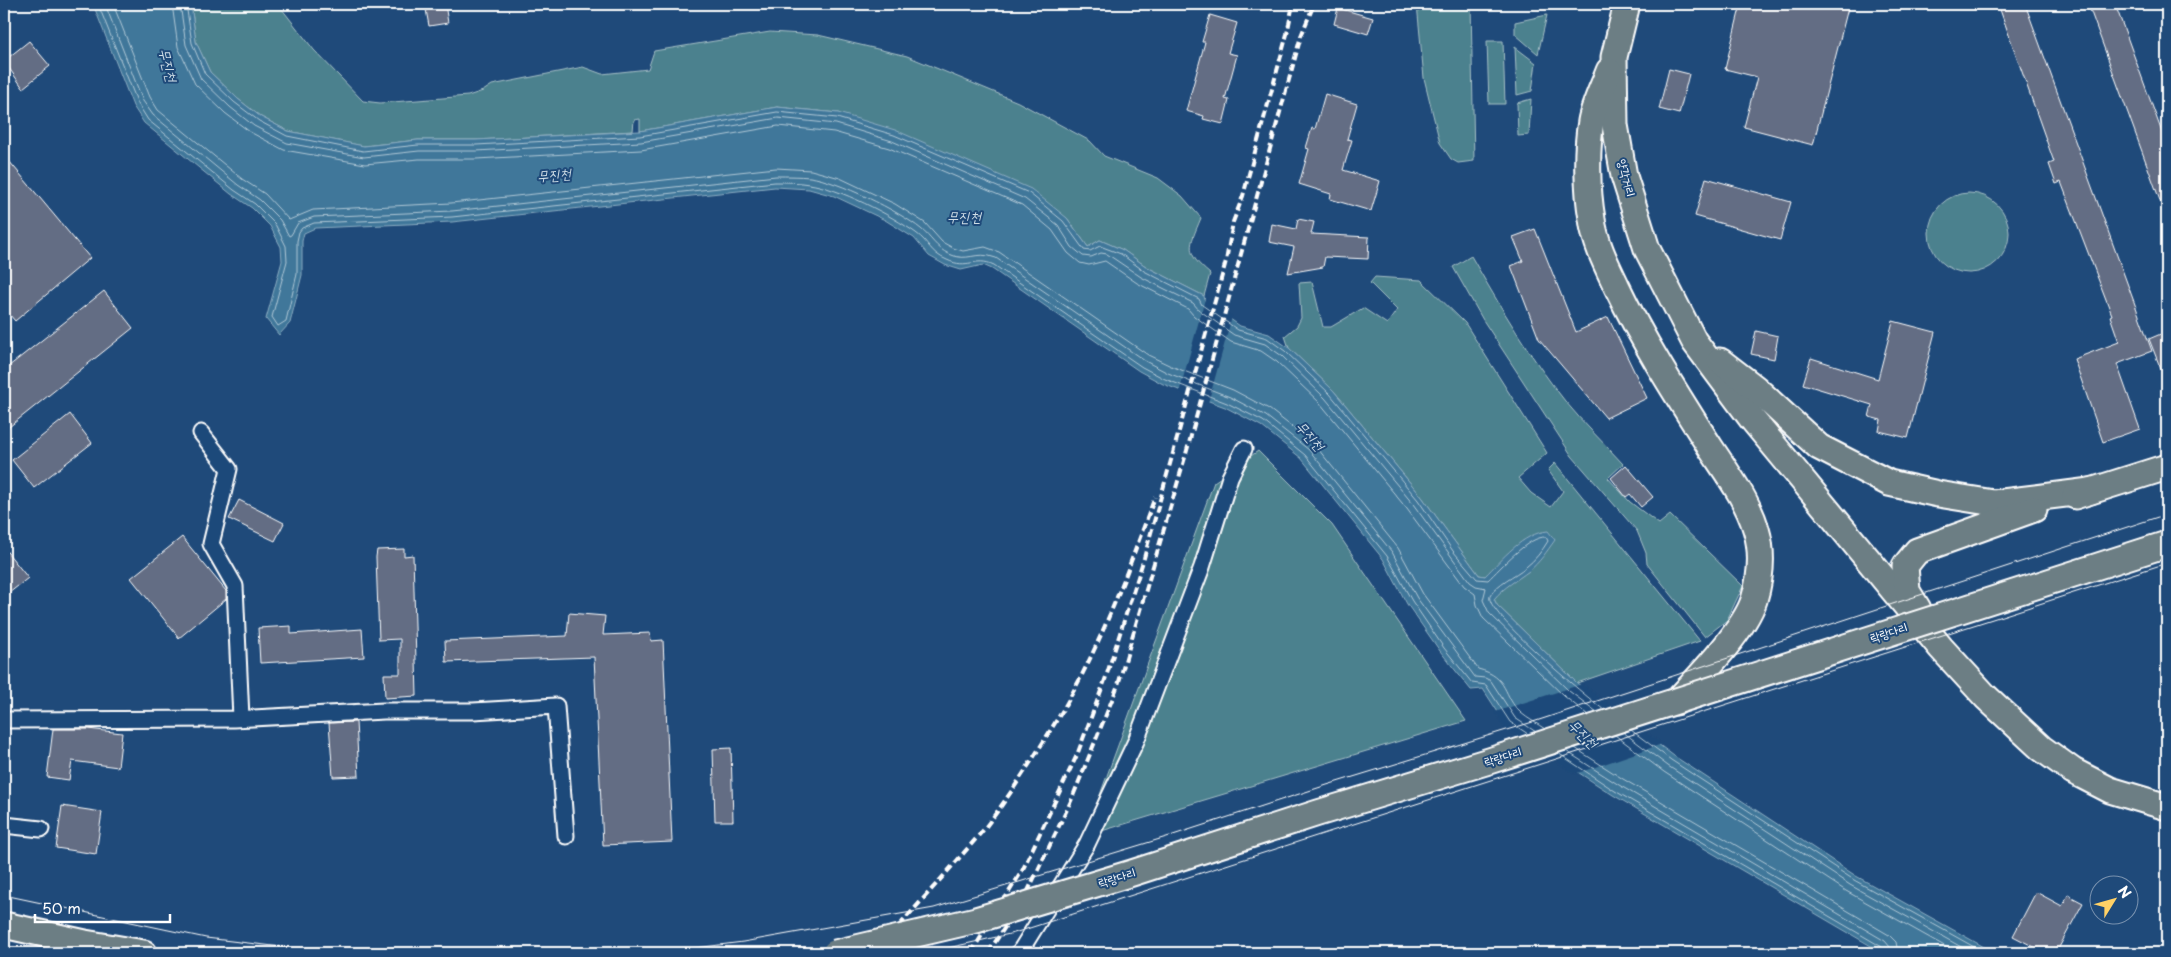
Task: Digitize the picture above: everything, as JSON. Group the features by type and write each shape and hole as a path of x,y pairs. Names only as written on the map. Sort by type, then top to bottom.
{"main road":[{"name":"양각거리","path":"1627,4 1614,57 1615,125 1624,176 1648,249 1694,341 1752,419 1941,648"},
{"path":"1614,57 1591,120 1589,185 1592,221 1604,259 1637,326 1692,420 1747,505 1756,530 1760,549 1760,576 1754,602 1746,617 1710,664 1676,702"},
{"path":"1694,341 1755,388 1819,447 1889,484 1994,503 2090,491"},
{"path":"2167,467 1988,524 1918,551 1905,566 1907,590 1941,648 1986,697 2041,748 2073,771 2110,790 2167,807"},
{"name":"락랑다리","path":"835,953 976,920 1105,882 1318,813 1676,702 2167,544"},
{"path":"4,925 85,943 144,953"}],"street":[{"path":"201,433 228,469 211,544 236,586 241,718"},
{"path":"1018,953 1087,844 1136,741 1202,567 1230,478 1244,450"},
{"path":"4,720 241,718 384,711 474,711 556,706 566,836"},
{"path":"4,825 41,829"}],"green space":[{"path":"191,4 278,4 314,50 363,101 380,103 468,96 483,91 492,85 583,67 602,74 648,69 654,51 770,32 818,35 907,56 1018,102 1090,141 1104,156 1158,178 1182,196 1201,218 1191,249 1196,260 1210,274 1204,296 1147,267 1123,250 1100,240 1088,247 1067,218 838,113 777,107 640,131 640,119 634,120 633,131 476,140 418,140 363,146 288,131 261,117 238,99 210,72 196,42"},
{"path":"1417,4 1471,4 1474,161 1458,163 1451,159 1440,143 1424,78"},
{"path":"1547,15 1538,54 1515,34 1515,22"},
{"path":"1487,41 1503,41 1505,104 1489,104"},
{"path":"1515,47 1536,63 1532,91 1517,95"},
{"path":"1531,99 1529,135 1518,136 1517,103"},
{"path":"1969,193 1984,196 1997,205 2006,218 2009,233 2006,248 1997,261 1984,270 1969,273 1954,270 1941,261 1932,248 1929,233 1932,218 1941,205 1954,196"},
{"path":"1471,256 1515,330 1552,384 1579,417 1623,464 1608,478 1630,502 1659,524 1670,515 1743,586 1727,620 1705,637 1647,564 1646,553 1637,531 1572,456 1483,320 1453,267"},
{"path":"1375,277 1421,280 1465,323 1547,453 1518,478 1531,493 1551,507 1563,491 1548,470 1555,463 1700,641 1577,683 1497,605 1494,599 1500,591 1530,570 1524,540 1485,576 1479,575 1422,497 1333,390 1289,348 1285,336 1297,326 1301,318 1299,283 1312,282 1323,327 1331,327 1363,308 1387,324 1397,310 1370,283"},
{"path":"1258,451 1332,525 1466,721 1085,836 1214,482"}],"water":[{"name":"무진천","path":"93,4 191,4 196,42 210,72 238,99 261,117 288,131 364,146 418,140 476,140 640,131 777,107 838,113 895,130 1031,189 1067,218 1088,247 1100,240 1123,250 1147,267 1204,296 1205,301 1240,326 1269,334 1289,348 1333,390 1422,497 1479,575 1485,576 1506,555 1530,536 1548,531 1555,540 1537,564 1506,587 1494,599 1497,605 1577,683 1674,756 1856,876 1995,953 1883,953 1613,795 1507,726 1483,689 1471,690 1440,651 1407,604 1383,559 1301,458 1261,426 1225,407 1163,384 1139,371 992,269 983,265 961,270 945,265 929,256 914,238 885,220 834,196 809,189 775,187 452,222 315,228 304,233 302,241 302,275 290,323 279,335 266,319 282,261 281,247 270,226 252,208 231,194 144,123 133,106"}],"pier":[{"path":"1206,295 1207,300 1232,317 1208,403 1179,393"},
{"path":"1582,684 1662,744 1575,774 1505,728 1495,712"}],"building":[{"path":"425,4 445,4 448,23 429,26"},
{"path":"1741,4 1849,4 1813,145 1744,127 1757,77 1725,69"},
{"path":"1998,4 2025,4 2152,351 2117,364 2140,429 2103,442 2074,359 2119,342 2110,316 2112,315 2061,182 2056,184 2049,164 2054,162"},
{"path":"2088,4 2115,4 2167,146 2167,217 2166,217"},
{"path":"1338,8 1373,18 1368,34 1334,24"},
{"path":"1210,15 1237,23 1228,53 1237,55 1225,99 1229,100 1223,124 1203,119 1204,116 1186,111 1205,42 1202,42"},
{"path":"29,41 50,66 23,88 4,61"},
{"path":"1669,69 1689,74 1679,114 1659,109"},
{"path":"1325,94 1357,104 1347,139 1352,140 1343,170 1380,181 1371,211 1330,199 1331,194 1299,184 1309,149 1306,148 1312,128 1315,129"},
{"path":"4,155 90,258 15,321 4,308"},
{"path":"1706,178 1791,202 1780,240 1695,216"},
{"path":"1298,219 1314,222 1311,234 1369,237 1368,259 1325,257 1323,267 1288,273 1294,247 1269,242 1272,224 1296,229"},
{"path":"1535,229 1576,332 1608,317 1647,398 1606,418 1539,339 1511,266 1523,261 1513,237"},
{"path":"104,291 133,328 4,431 4,370"},
{"path":"1893,321 1935,332 1908,438 1879,431 1881,420 1869,417 1872,405 1803,384 1811,358 1878,379"},
{"path":"1756,331 1778,336 1774,359 1751,354"},
{"path":"2163,333 2167,343 2166,382 2149,339"},
{"path":"70,414 92,443 34,488 12,460"},
{"path":"1626,465 1653,497 1641,507 1630,494 1626,497 1611,478"},
{"path":"239,500 284,523 275,541 229,519"},
{"path":"182,537 226,591 226,599 179,638 131,578"},
{"path":"4,548 28,578 4,597"},
{"path":"404,549 404,556 413,555 417,696 385,698 384,674 400,674 400,639 379,640 376,557 377,550"},
{"path":"569,613 605,616 603,635 650,633 651,641 663,640 672,842 603,845 594,657 446,662 445,641 567,636"},
{"path":"291,626 291,634 362,629 364,657 260,663 258,628"},
{"path":"356,722 359,776 333,777 329,723"},
{"path":"53,729 88,729 122,733 118,767 72,761 69,780 47,777"},
{"path":"731,748 733,821 715,821 713,749"},
{"path":"62,806 102,812 96,854 56,848"},
{"path":"2036,892 2062,906 2068,895 2083,903 2056,953 2046,953 2013,936"}],"tram line":[{"path":"656,953 743,942 934,908 1536,721 2167,514"},
{"path":"926,953 1014,933 2167,563"},
{"path":"4,895 206,938 332,953"}],"railway":[{"path":"971,953 1022,871 1077,755 1105,680 1144,558 1226,261 1233,222 1243,196 1287,34 1293,4"},
{"path":"988,953 1026,895 1071,801 1118,685 1186,454 1301,36 1314,4"},
{"path":"875,953 991,820 1058,718 1100,638 1155,497"}]}
